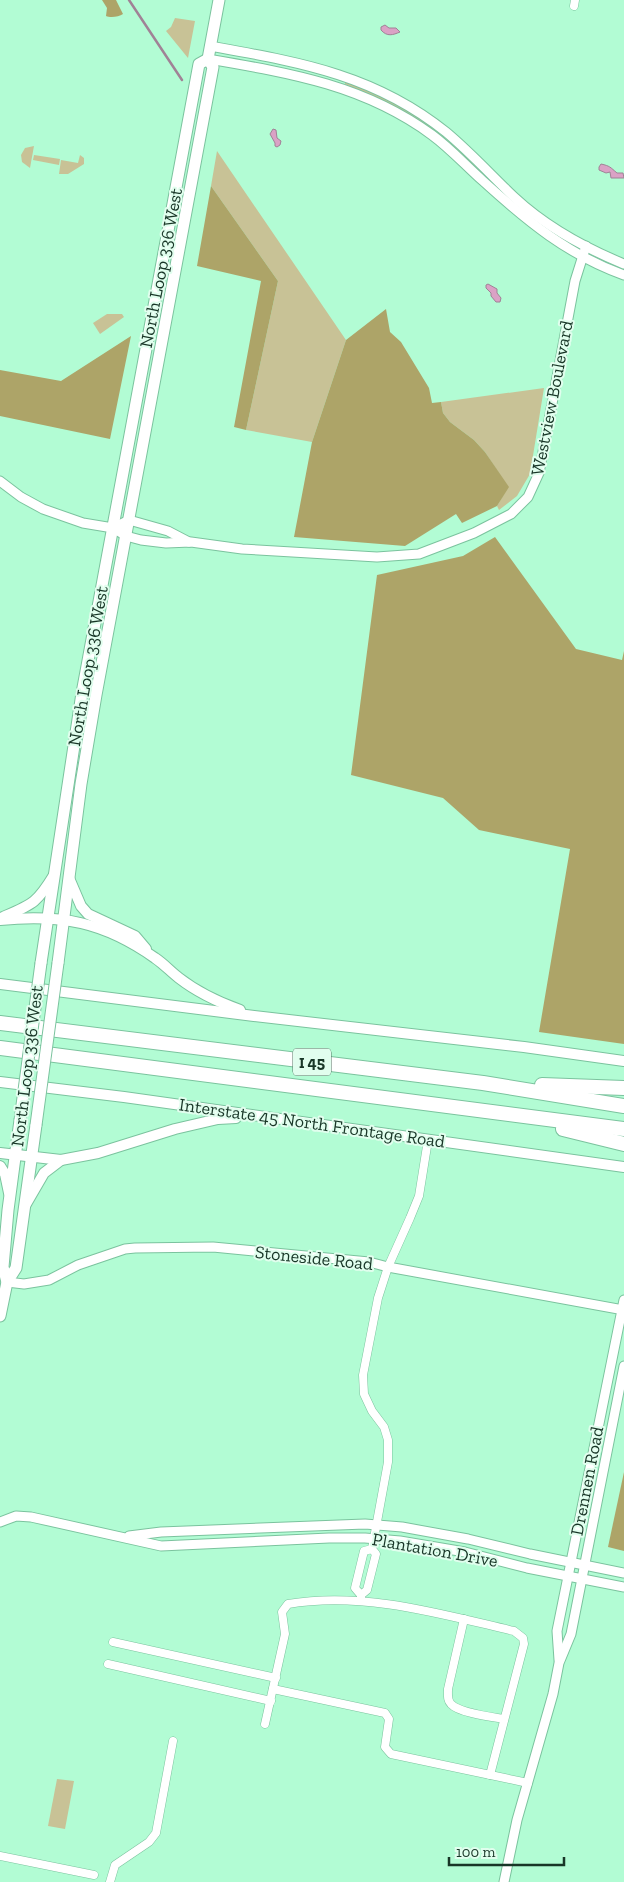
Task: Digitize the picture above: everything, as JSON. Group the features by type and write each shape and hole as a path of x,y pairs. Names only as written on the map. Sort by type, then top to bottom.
{"highway":[{"name":"I 45","path":"0,1023 483,1083 624,1106"},
{"name":"I 45","path":"0,1048 624,1129"},
{"path":"483,1083 624,1088"},
{"path":"486,1110 624,1144"}],"main road":[{"name":"North Loop 336 West","path":"6,1282 16,1268 64,920 68,877 96,695 213,67 208,58 219,0"},
{"name":"North Loop 336 West","path":"0,1316 6,1282 3,1267 10,1197 46,918 81,701 199,64 208,58"},
{"path":"153,315 166,319"},
{"path":"0,920 37,900 54,874"},
{"path":"68,877 81,906 88,914 135,936 154,957"},
{"path":"0,920 31,917 46,918 82,922 103,928 154,957 193,988 254,1016"},
{"path":"0,984 524,1047 624,1061"},
{"name":"Interstate 45 North Frontage Road","path":"0,1082 124,1097 624,1167"},
{"path":"0,1153 61,1160 98,1153 175,1129 218,1119 260,1116"},
{"path":"26,1204 44,1173 61,1160"},
{"path":"0,1166 5,1174 10,1197"}],"street":[{"path":"210,46 315,67 370,86 398,100 446,132 533,212 586,246 624,264"},
{"path":"208,58 308,77 372,100 414,122 434,136 527,220 582,258 624,275"},
{"path":"498,194 505,187"},
{"name":"Westview Boulevard","path":"0,481 21,497 43,509 83,523 113,528 126,536 166,543 191,542 242,549 377,557 419,554 474,533 511,514 528,497 539,473 575,281 586,246"},
{"path":"113,528 129,520"},
{"name":"Westview Boulevard","path":"129,520 168,531 191,542"},
{"path":"361,1598 367,1590 376,1554 372,1549 388,1462 388,1440 384,1427 364,1394 363,1375 378,1298 388,1267 418,1196 428,1140"},
{"name":"Stoneside Road","path":"6,1282 35,1283 49,1280 78,1266 119,1252 140,1248 231,1249 345,1258 623,1307"},
{"name":"Drennen Road","path":"559,1663 557,1631 623,1307"},
{"name":"Drennen Road","path":"504,1882 517,1820 553,1694 559,1663 571,1634 624,1366"},
{"name":"Plantation Drive","path":"0,1522 16,1516 31,1517 124,1536 161,1546 329,1538 400,1541 465,1552 624,1588"},
{"name":"Plantation Drive","path":"124,1536 161,1532 329,1524 376,1525 468,1539 624,1573"},
{"path":"361,1598 355,1588 364,1552 372,1549"},
{"path":"359,1571 371,1573"},
{"path":"265,1724 285,1634 282,1612 288,1604 361,1598 514,1631 523,1638 524,1644 490,1775"},
{"path":"464,1620 448,1689 448,1698 452,1705 460,1709 504,1719"},
{"path":"113,1642 276,1678"},
{"path":"108,1664 271,1701"},
{"path":"274,1689 382,1712 388,1716 389,1720 385,1747 391,1754 528,1783"},
{"path":"110,1882 115,1865 149,1842 156,1833 174,1742"},
{"path":"0,1856 94,1874"}],"shaded area":[{"path":"102,0 116,0 123,14 114,17 106,16 107,8"},
{"path":"175,18 195,21 188,58 166,31 171,27"},
{"path":"385,25 389,28 396,28 400,32 392,35 386,34 381,30 381,27"},
{"path":"345,82 354,84 387,99 419,118 462,153 489,178 490,183 379,99 345,84"},
{"path":"273,129 276,130 277,138 281,141 277,147 270,134"},
{"path":"34,146 30,168 22,162 21,155 25,148"},
{"path":"217,151 346,340 312,442 246,430 278,281 211,186"},
{"path":"34,155 60,159 59,165 33,160"},
{"path":"80,155 84,158 84,164 68,174 59,174 61,160 78,163"},
{"path":"601,164 610,167 617,173 623,173 624,178 611,178 610,172 606,173 599,170"},
{"path":"211,186 278,281 246,430 234,427 261,281 197,266"},
{"path":"488,284 497,289 497,293 501,298 500,302 496,302 491,296 491,293 486,288"},
{"path":"386,309 390,332 401,342 429,388 432,403 441,402 443,413 450,422 474,440 485,452 509,487 497,506 462,523 456,514 405,546 294,537 312,442 346,340"},
{"path":"107,314 122,314 124,317 100,334 93,323"},
{"path":"131,336 110,439 0,416 0,370 61,381"},
{"path":"544,388 530,474 517,496 499,510 497,506 508,487 485,452 474,440 450,422 443,413 441,402"},
{"path":"495,537 576,649 622,660 624,651 624,1044 539,1032 570,849 479,830 443,798 351,775 377,575 463,556"},
{"path":"624,1472 624,1551 608,1547"},
{"path":"57,1779 74,1781 65,1829 48,1826"}],"waterway":[{"path":"129,0 182,80"}]}
